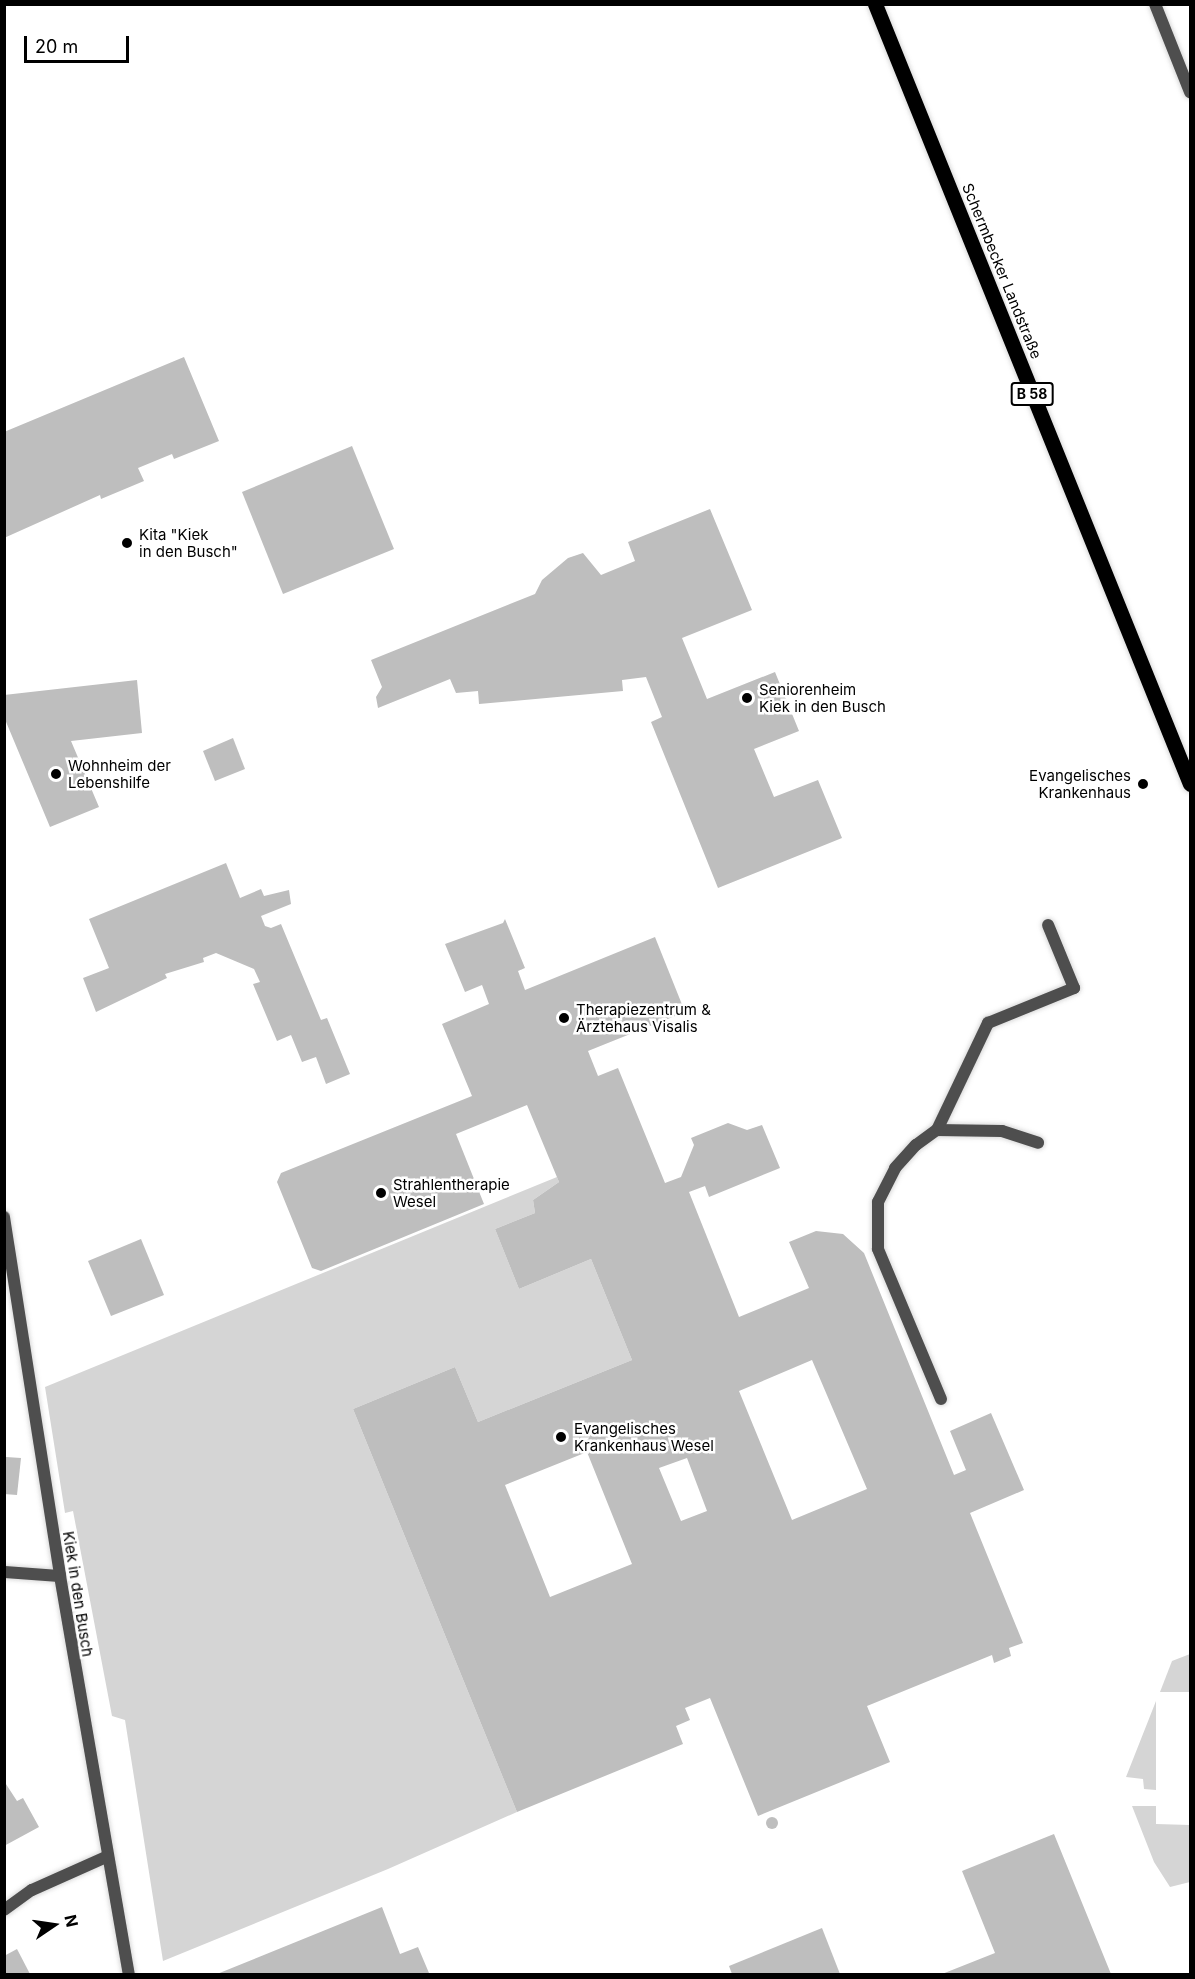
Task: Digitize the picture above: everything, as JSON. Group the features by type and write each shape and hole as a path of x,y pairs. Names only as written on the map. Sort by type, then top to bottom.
{"main road":[{"name":"Schermbecker Landstraße","path":"875,4 1191,784"}],"street":[{"path":"1155,4 1191,92"},
{"path":"938,1131 988,1023 1074,988 1048,925"},
{"path":"941,1399 878,1249 878,1202 895,1168 916,1145 938,1131 1002,1131 1038,1143"},
{"name":"Kiek in den Busch","path":"4,1216 106,1857 129,1974"},
{"path":"4,1572 60,1576"},
{"path":"4,1910 32,1890 106,1857"}],"shaded area":[{"path":"557,1177 559,1182 533,1200 535,1213 495,1229 519,1289 591,1259 632,1360 478,1422 455,1367 353,1409 517,1812 388,1869 163,1961 125,1720 112,1716 73,1511 65,1513 45,1387"},
{"path":"1190,1654 1190,1692 1160,1692 1172,1661"},
{"path":"1156,1701 1156,1790 1144,1789 1143,1779 1126,1777"},
{"path":"1132,1806 1156,1806 1156,1824 1190,1825 1190,1882 1170,1887 1154,1862"}],"building":[{"path":"184,357 219,441 174,459 172,454 138,468 144,481 101,499 100,495 4,538 4,432"},
{"path":"352,446 394,549 283,594 242,492"},
{"name":"Seniorenheim Kiek in den Busch","path":"710,509 752,610 682,638 707,699 775,672 799,731 754,749 774,797 818,780 842,838 718,888 651,722 662,717 646,677 622,680 623,691 479,704 478,691 456,693 450,679 378,708 376,697 382,687 371,660 535,594 542,580 568,558 583,553 601,575 635,561 628,542"},
{"name":"Wohnheim der Lebenshilfe","path":"137,680 142,733 71,741 99,807 50,827 4,717 4,695"},
{"path":"233,738 245,769 215,781 203,751"},
{"path":"226,863 240,898 261,889 264,896 289,890 291,904 261,916 265,926 271,928 281,924 321,1020 327,1018 350,1074 326,1084 316,1057 302,1062 291,1035 277,1041 253,984 260,982 254,969 216,953 203,958 204,962 165,974 167,978 96,1012 83,978 109,968 89,919"},
{"name":"Evangelisches Krankenhaus Wesel","path":"505,919 525,968 518,971 525,990 655,937 685,1012 588,1051 598,1076 618,1068 665,1183 681,1177 694,1145 691,1138 728,1123 747,1130 762,1125 780,1168 709,1197 705,1186 689,1192 739,1317 809,1288 789,1242 816,1231 843,1234 864,1253 954,1475 966,1470 950,1431 991,1413 1024,1490 970,1513 1023,1643 1009,1648 1011,1656 994,1663 992,1655 867,1706 890,1762 758,1816 710,1698 685,1708 690,1720 676,1726 683,1744 517,1812 353,1409 455,1367 478,1422 632,1360 591,1259 519,1289 495,1229 535,1213 533,1200 559,1182 527,1105 456,1134 484,1204 321,1271 312,1268 277,1182 281,1173 472,1096 442,1024 489,1004 482,985 465,992 445,944 503,923","holes":["812,1360 867,1489 792,1520 739,1391","587,1452 632,1564 550,1597 505,1485","687,1458 707,1511 681,1521 659,1468"]},
{"path":"141,1239 164,1295 111,1316 88,1261"},
{"path":"6,1457 21,1458 17,1495 4,1494"},
{"path":"4,1781 17,1801 23,1798 39,1827 4,1846"},
{"path":"774,1817 777,1818 777,1828 770,1829 767,1828 766,1821 767,1818"},
{"path":"1054,1834 1111,1974 942,1974 995,1953 962,1871"},
{"path":"382,1907 400,1954 418,1947 429,1973 217,1974"},
{"path":"822,1928 840,1974 732,1974 729,1966"},
{"path":"17,1949 30,1974 4,1974 4,1956"}],"place":[{"name":"Kita \"Kiek in den Busch\"","path":"127,543"},
{"name":"Seniorenheim Kiek in den Busch","path":"747,698"},
{"name":"Wohnheim der Lebenshilfe","path":"56,774"},
{"name":"Evangelisches Krankenhaus","path":"1143,784"},
{"name":"Therapiezentrum & Ärztehaus Visalis","path":"564,1018"},
{"name":"Strahlentherapie Wesel","path":"381,1193"},
{"name":"Evangelisches Krankenhaus Wesel","path":"561,1437"}]}
